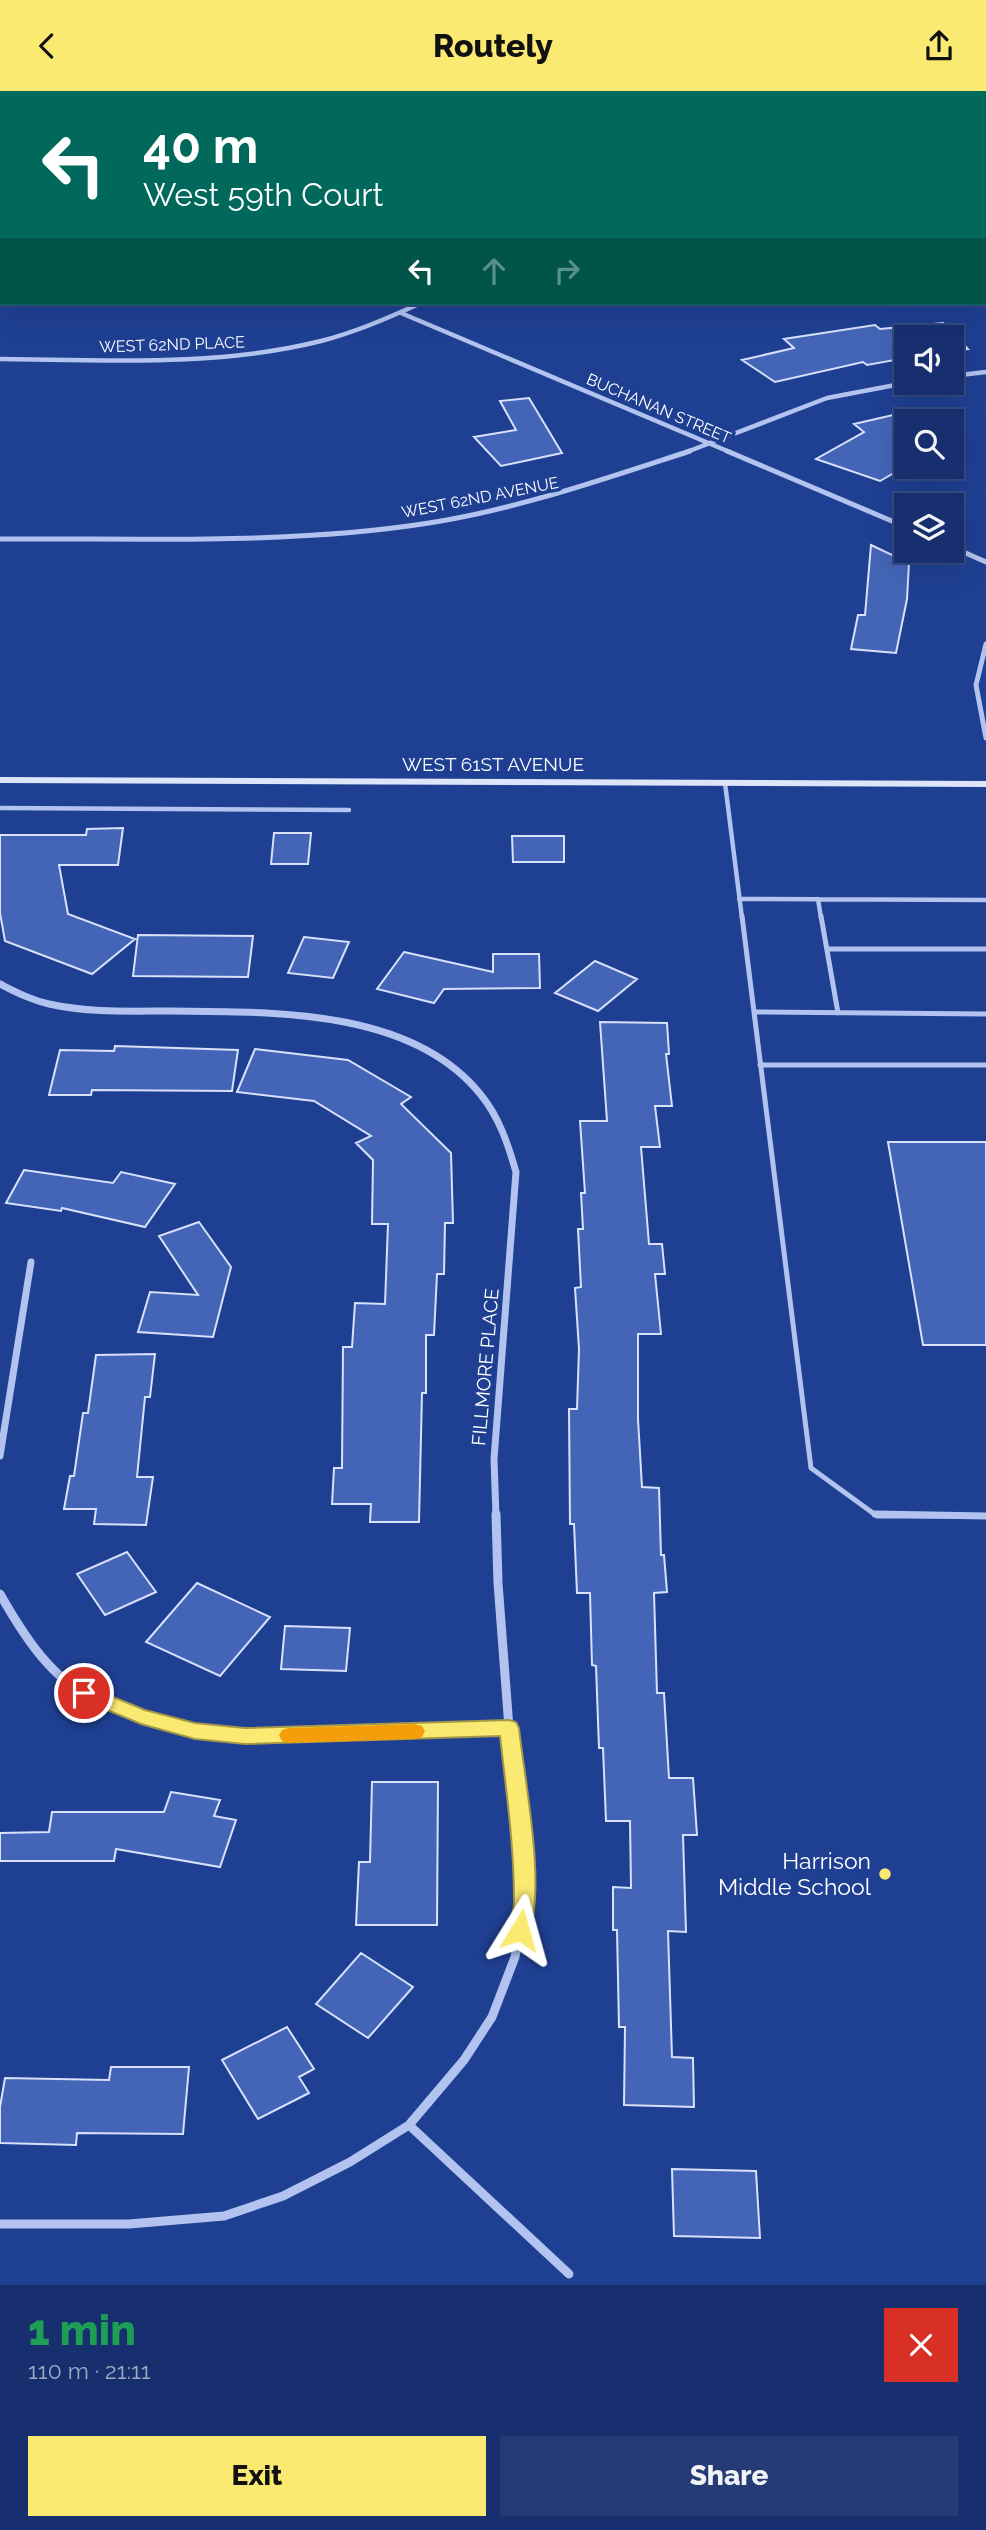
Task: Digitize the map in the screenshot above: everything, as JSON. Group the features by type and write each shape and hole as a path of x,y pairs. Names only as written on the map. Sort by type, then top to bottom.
{"main road":[{"name":"WEST 61ST AVENUE","path":"0,780 986,784"}],"street":[{"name":"WEST 62ND PLACE","path":"0,359 146,361 236,356 330,338 417,305"},
{"name":"BUCHANAN STREET","path":"401,313 894,522"},
{"path":"964,375 986,372"},
{"name":"WEST 62ND AVENUE","path":"0,538 274,538 429,523 563,493 712,444 827,398 894,385"},
{"path":"964,552 986,562"},
{"path":"986,644 976,685 986,738"},
{"name":"FILLMORE PLACE","path":"0,984 33,999 68,1007 100,1010 272,1012 338,1019 388,1033 431,1052 471,1080 495,1113 511,1151 516,1172 494,1459 498,1583 509,1728 523,1850 525,1903 515,1957 492,2017 464,2060 408,2125 350,2162 284,2196 225,2216 129,2224 0,2224"},
{"path":"0,1456 31,1262"},
{"path":"0,1594 18,1626 52,1668 84,1693 141,1716 195,1731 245,1736 509,1728"},
{"path":"408,2125 569,2274"}],"lane":[{"path":"725,783 811,1468 877,1516 986,1516"},
{"path":"0,808 349,810"},
{"path":"739,899 986,900"},
{"path":"818,899 838,1013"},
{"path":"827,949 986,949"},
{"path":"754,1012 986,1014"},
{"path":"760,1065 986,1065"}],"building":[{"path":"875,325 880,329 894,328 894,360 867,365 863,362 775,382 742,360 794,348 784,339"},
{"path":"529,398 562,453 501,466 474,437 516,430 500,401"},
{"path":"894,415 894,473 880,481 816,459 864,432 854,424"},
{"path":"871,545 894,556 894,563 909,563 907,599 896,653 851,649 858,615 865,615"},
{"path":"123,828 118,865 59,865 68,914 135,939 92,974 5,941 0,913 0,835 86,835 87,829"},
{"path":"274,833 311,833 308,864 271,864"},
{"path":"512,836 564,836 564,862 513,862"},
{"path":"138,935 253,936 248,977 133,976"},
{"path":"304,937 349,942 333,978 288,973"},
{"path":"404,952 493,972 493,954 539,954 540,988 444,989 434,1003 377,989"},
{"path":"595,961 637,979 598,1011 555,993"},
{"path":"600,1022 667,1023 669,1054 666,1054 672,1106 655,1106 660,1147 641,1147 649,1244 662,1244 665,1274 655,1274 661,1334 638,1334 638,1419 642,1487 659,1488 661,1555 664,1555 667,1592 654,1593 657,1693 664,1693 669,1778 693,1778 697,1835 683,1835 686,1932 668,1931 672,2057 693,2058 694,2107 624,2105 625,2027 619,2027 617,1930 613,1930 613,1887 631,1888 630,1821 606,1821 603,1748 599,1748 596,1666 592,1665 590,1593 577,1593 574,1524 570,1524 569,1409 577,1409 579,1349 575,1288 581,1287 578,1229 583,1229 581,1193 585,1193 580,1121 607,1121"},
{"path":"115,1046 238,1050 232,1091 92,1090 91,1095 49,1095 60,1050 114,1051"},
{"path":"255,1049 348,1060 411,1097 401,1104 451,1153 453,1223 445,1223 444,1274 437,1274 434,1335 426,1335 426,1393 422,1393 419,1522 370,1522 371,1504 332,1504 334,1468 342,1468 343,1347 352,1347 355,1303 385,1304 388,1224 372,1224 373,1160 356,1143 371,1136 314,1101 237,1092"},
{"path":"888,1142 986,1142 986,1345 923,1345"},
{"path":"24,1170 113,1183 121,1172 175,1184 145,1227 62,1208 61,1211 6,1203"},
{"path":"199,1222 231,1267 213,1337 138,1332 150,1292 198,1295 159,1236"},
{"path":"155,1354 150,1397 145,1397 137,1477 153,1477 146,1525 94,1524 96,1509 64,1509 70,1476 74,1476 83,1413 88,1413 96,1355"},
{"path":"127,1552 156,1592 105,1615 77,1574"},
{"path":"197,1583 270,1617 220,1676 146,1642"},
{"path":"285,1626 350,1628 346,1671 281,1669"},
{"path":"372,1782 438,1782 437,1925 356,1925 359,1862 370,1862"},
{"path":"171,1792 220,1800 214,1816 236,1820 220,1867 116,1849 114,1861 0,1861 0,1833 49,1832 52,1812 164,1812"},
{"path":"361,1953 413,1987 368,2038 316,2004"},
{"path":"287,2027 314,2069 299,2077 309,2093 258,2119 222,2060"},
{"path":"111,2067 189,2067 183,2134 77,2133 76,2145 0,2143 0,2107 5,2078 109,2080"},
{"path":"672,2169 756,2171 760,2238 674,2236"}],"slow traffic":[{"path":"288,1735 415,1731"}],"place":[{"name":"Harrison Middle School","path":"885,1874"}],"route":[{"path":"84,1693 141,1716 195,1731 245,1736 509,1728 523,1850 525,1903 520,1930"}]}
